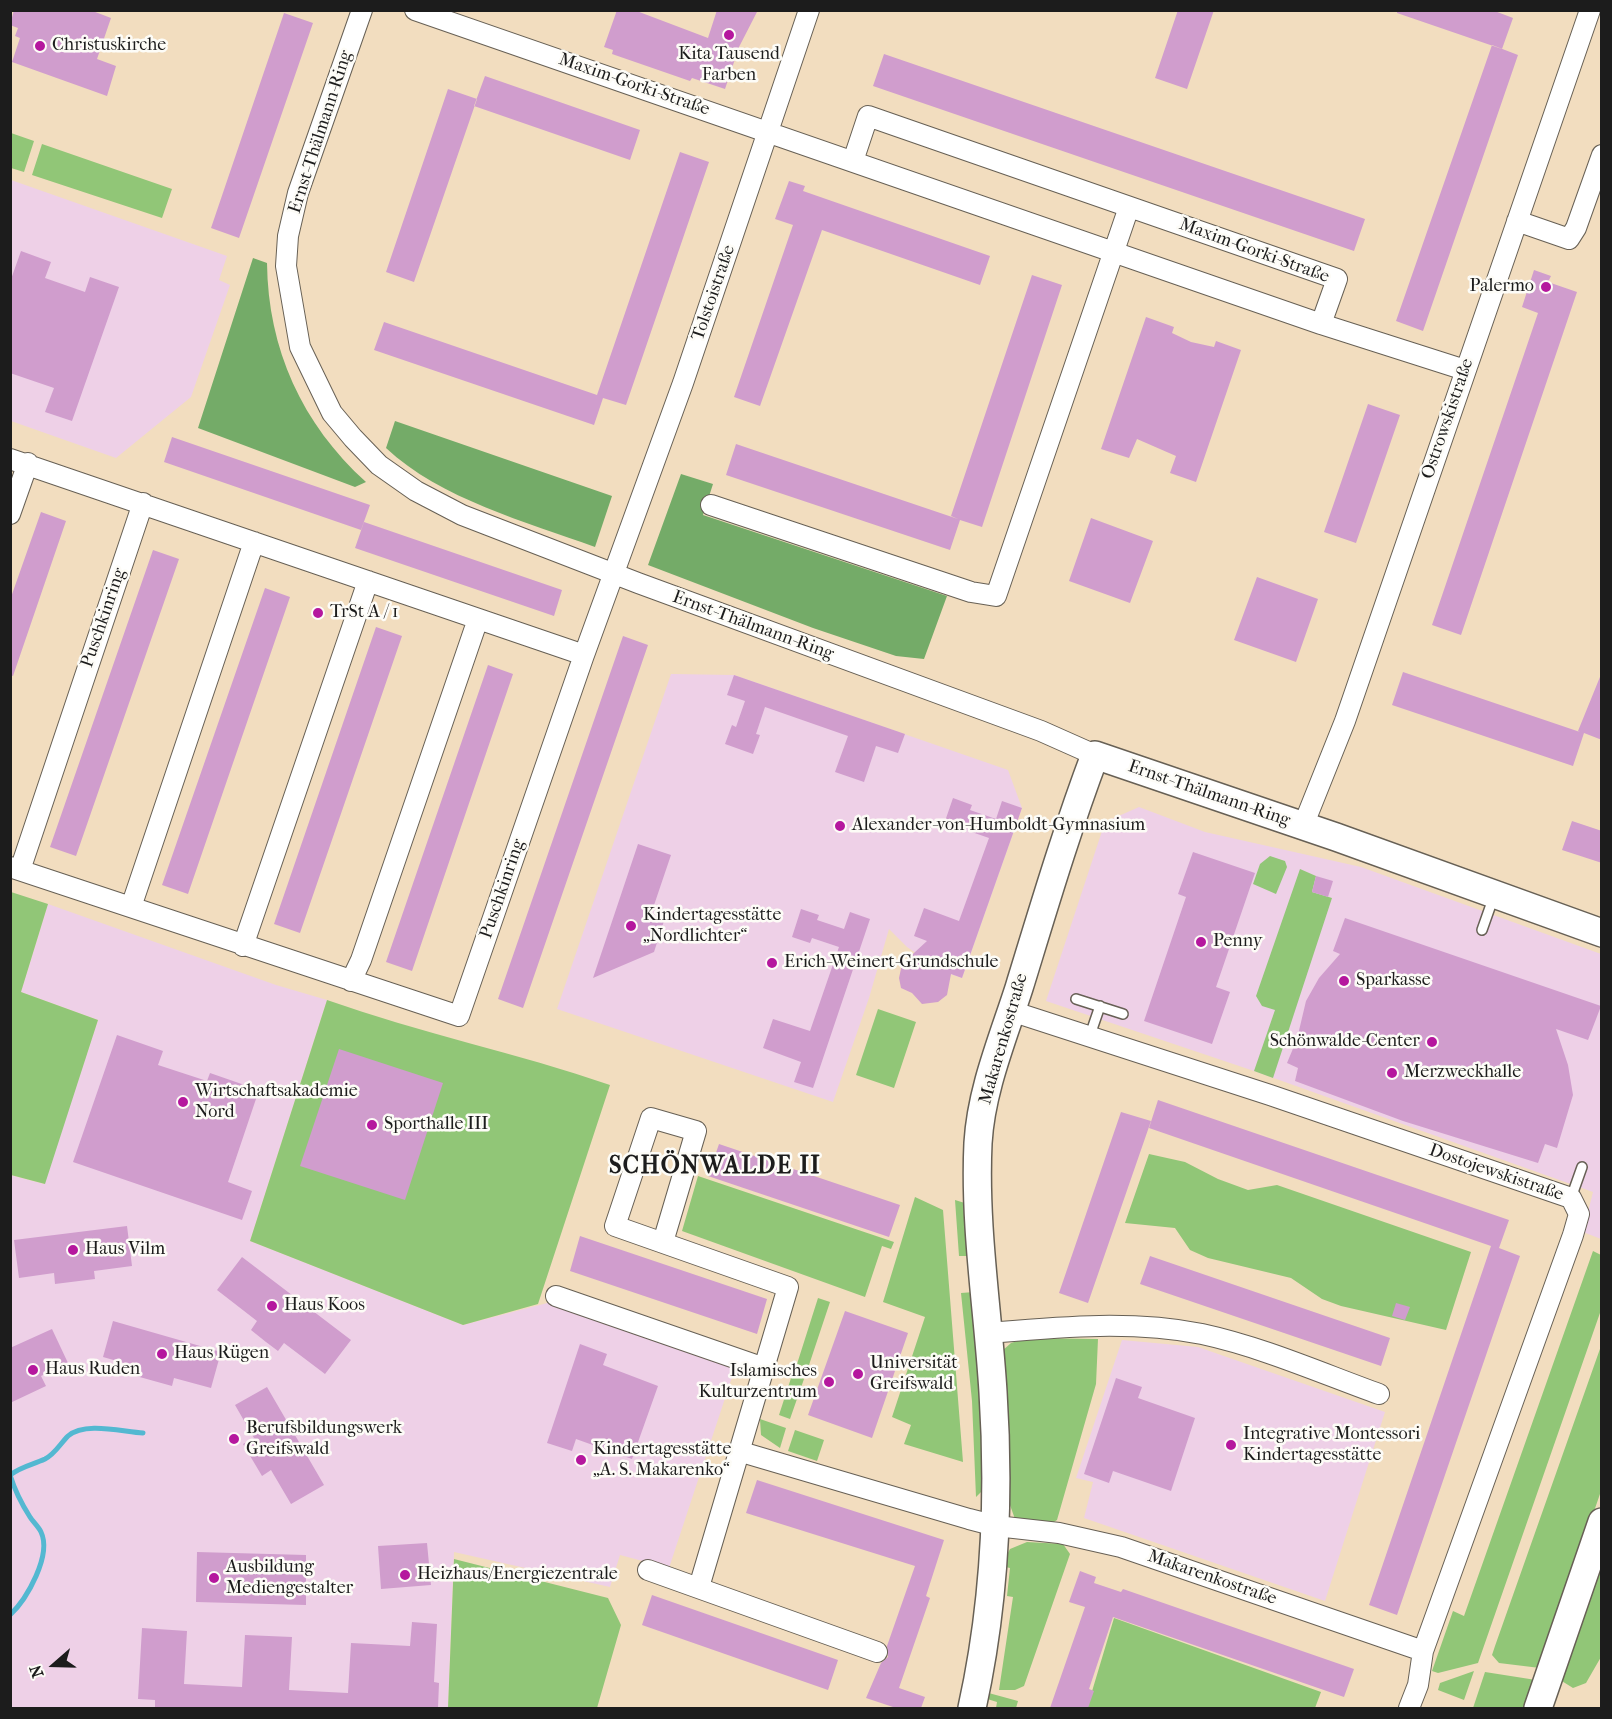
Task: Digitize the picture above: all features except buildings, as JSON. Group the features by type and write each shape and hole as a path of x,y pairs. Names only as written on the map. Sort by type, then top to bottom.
{"street":[{"name":"Ernst-Thälmann-Ring","path":"362,10 298,193 288,236 286,266 300,347 316,385 332,413 379,465 416,491 462,515 614,574 1041,731 1095,755 1303,826 1602,933"},
{"name":"Tolstoistraße","path":"614,574 683,383 809,10"},
{"name":"Ostrowskistraße","path":"1303,826 1345,721 1590,10"},
{"name":"Maxim-Gorki-Straße","path":"427,12 1321,324 1465,370"},
{"name":"Maxim-Gorki-Straße","path":"853,161 868,116 1337,279 1321,324"},
{"path":"1517,221 1569,239 1576,228 1602,155"},
{"path":"711,505 971,592 996,596 1129,207"},
{"path":"10,514 19,461 584,655"},
{"name":"Puschkinring","path":"143,503 15,868 243,946 459,1016 614,574"},
{"path":"131,907 254,542"},
{"path":"243,946 368,581"},
{"path":"351,981 361,960 478,619"},
{"name":"Makarenkostraße","path":"972,1708 989,1612 996,1526 996,1450 980,1246 978,1142 992,1070 1076,806 1095,755"},
{"name":"Dostojewskistraße","path":"1011,1011 1270,1095 1570,1198 1579,1214 1574,1235 1423,1651 1418,1685 1410,1708"},
{"path":"663,1242 696,1131 651,1118 615,1226 788,1287 699,1587"},
{"path":"556,1296 764,1368"},
{"path":"988,1333 1045,1328 1137,1325 1201,1334 1245,1346 1379,1394"},
{"name":"Makarenkostraße","path":"738,1450 996,1526 1059,1533 1121,1547 1423,1651"},
{"path":"1538,1708 1602,1522"},
{"path":"648,1570 877,1652"}],"lane":[{"path":"1482,930 1494,896"},
{"path":"1076,999 1123,1014"},
{"path":"1089,1038 1100,1006"},
{"path":"1570,1198 1582,1167"}],"shaded area":[{"path":"11,180 227,256 219,280 230,285 191,397 116,458 11,421"},
{"path":"671,674 734,675 1008,770 1022,808 962,978 942,971 907,947 889,929 869,998 833,1102 557,1009"},
{"path":"1139,807 1205,832 1361,867 1601,954 1601,1239 1583,1232 1593,1192 1254,1071 1046,1001 1105,822"},
{"name":"Berufsbildungswerk Greifswald","path":"48,904 276,985 327,1000 250,1241 463,1325 555,1301 735,1368 669,1568 620,1555 610,1587 454,1552 448,1708 11,1708 10,1175 44,1184 98,1020 21,992"},
{"name":"Integrative Montessori Kindertagesstätte","path":"1122,1340 1198,1347 1385,1412 1325,1601 1084,1518 1093,1482 1076,1478"}],"green space":[{"path":"11,133 34,141 24,172 11,168"},
{"path":"42,144 172,189 162,218 32,175"},
{"path":"253,258 267,263 274,325 293,383 307,410 324,435 343,459 366,482 355,487 198,428"},
{"path":"395,421 612,496 595,547 485,507 458,495 408,466 386,448"},
{"path":"681,474 713,484 703,515 947,596 924,659 896,656 813,628 648,565"},
{"path":"1270,856 1285,861 1287,867 1276,894 1253,884 1260,864"},
{"path":"1300,869 1316,876 1312,892 1332,898 1273,1078 1254,1071 1275,1010 1262,1006 1256,996"},
{"path":"11,892 48,904 21,992 98,1020 45,1184 11,1175"},
{"path":"327,1000 397,1023 610,1085 538,1304 463,1325 250,1241"},
{"path":"878,1009 916,1022 894,1088 856,1075"},
{"path":"1149,1154 1185,1162 1218,1179 1248,1190 1277,1185 1471,1252 1446,1330 1341,1306 1322,1299 1291,1278 1208,1258 1190,1250 1175,1228 1125,1223"},
{"path":"698,1176 894,1242 891,1249 882,1246 865,1297 682,1231"},
{"path":"915,1197 943,1210 963,1462 904,1444 911,1425 892,1417 925,1317 883,1302"},
{"path":"955,1200 968,1204 970,1256 959,1256"},
{"path":"1593,1251 1601,1255 1601,1310 1478,1663 1438,1673 1432,1671 1453,1611 1464,1616"},
{"path":"974,1292 986,1487 976,1497 972,1401 961,1293"},
{"path":"818,1298 830,1302 808,1368 797,1364"},
{"path":"1027,1338 1098,1339 1096,1384 1057,1520 1047,1526 1015,1519 1006,1494 1002,1351 1011,1343"},
{"path":"1601,1346 1601,1491 1540,1668 1499,1663 1492,1655"},
{"path":"792,1375 804,1379 790,1419 779,1415"},
{"path":"760,1419 786,1428 780,1448 761,1435"},
{"path":"795,1430 824,1440 817,1461 788,1451"},
{"path":"1027,1542 1063,1544 1070,1554 1024,1686 1015,1690 999,1690 1013,1597 1007,1596 1010,1568 1001,1566 1010,1549"},
{"path":"1601,1548 1601,1657 1586,1683 1573,1688 1557,1678"},
{"path":"454,1559 608,1598 621,1625 597,1708 448,1708"},
{"path":"1114,1618 1321,1692 1315,1708 1087,1708"},
{"path":"1474,1671 1464,1700 1438,1690 1440,1683"},
{"path":"1485,1672 1536,1680 1527,1708 1473,1708"},
{"path":"985,1692 1018,1701 1016,1708 996,1708 997,1702 984,1698"}],"waterway":[{"path":"10,1475 49,1457 68,1436 84,1429 104,1428 143,1433"},
{"path":"10,1475 18,1497 41,1532 44,1542 41,1564 36,1576 24,1599 10,1615"}],"place":[{"name":"Kita Tausend Farben","path":"729,35"},
{"name":"Christuskirche","path":"40,46"},
{"name":"Palermo","path":"1546,287"},
{"name":"TrSt A / 1","path":"318,613"},
{"name":"Alexander-von-Humboldt-Gymnasium","path":"840,826"},
{"name":"Kindertagesstätte „Nordlichter“","path":"631,926"},
{"name":"Penny","path":"1201,942"},
{"name":"Erich-Weinert-Grundschule","path":"772,963"},
{"name":"Sparkasse","path":"1344,981"},
{"name":"Schönwalde-Center","path":"1432,1042"},
{"name":"Merzweckhalle","path":"1392,1073"},
{"name":"Wirtschaftsakademie Nord","path":"183,1102"},
{"name":"Sporthalle III","path":"372,1125"},
{"name":"Haus Vilm","path":"73,1250"},
{"name":"Haus Koos","path":"272,1306"},
{"name":"Haus Rügen","path":"162,1354"},
{"name":"Haus Ruden","path":"33,1370"},
{"name":"Universität Greifswald","path":"858,1374"},
{"name":"Islamisches Kulturzentrum","path":"829,1382"},
{"name":"Berufsbildungswerk Greifswald","path":"234,1439"},
{"name":"Integrative Montessori Kindertagesstätte","path":"1231,1445"},
{"name":"Kindertagesstätte „A. S. Makarenko“","path":"581,1460"},
{"name":"Heizhaus/Energiezentrale","path":"405,1575"},
{"name":"Ausbildung Mediengestalter","path":"214,1578"}],"district":[{"name":"SCHÖNWALDE II","path":"715,1167"}]}
